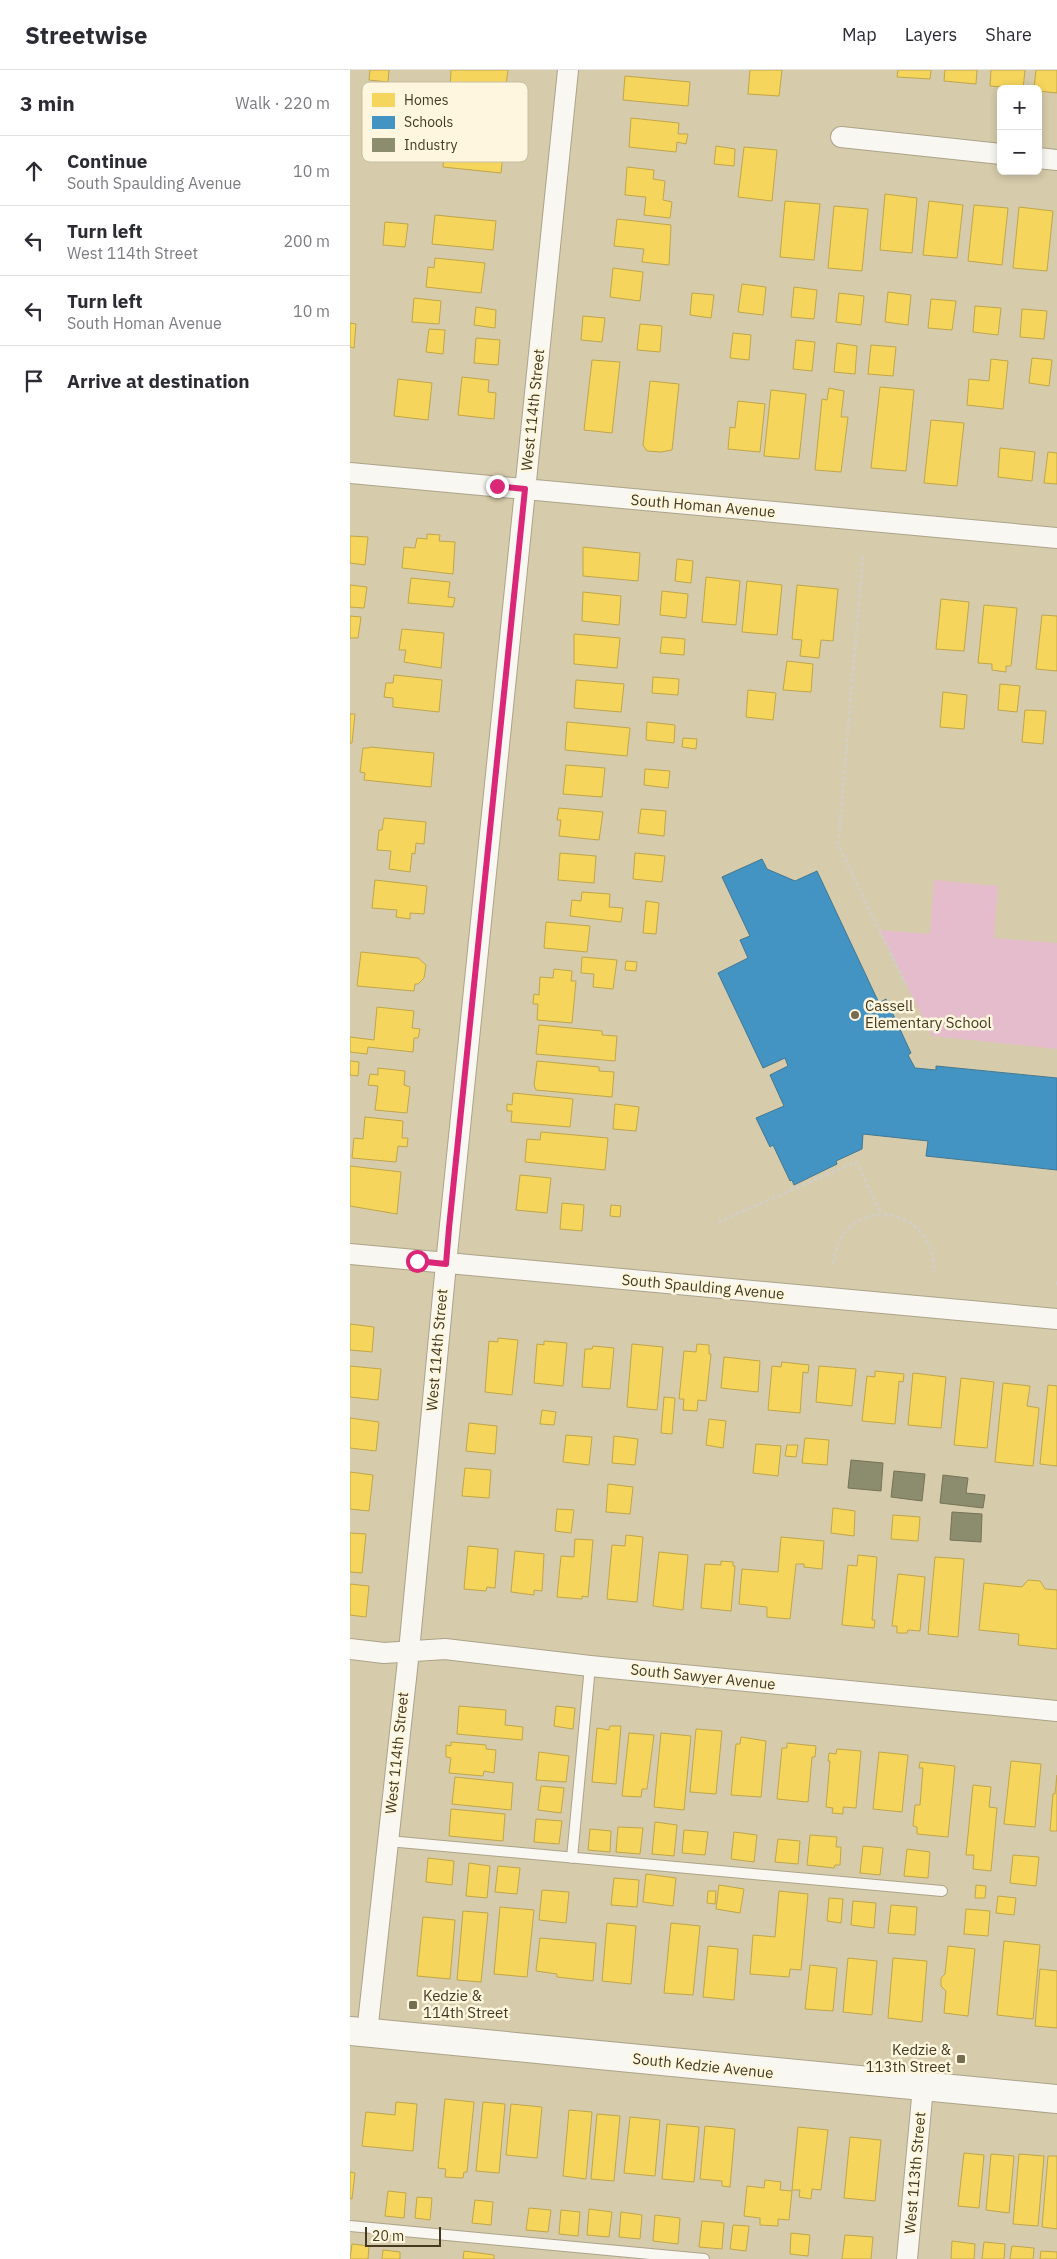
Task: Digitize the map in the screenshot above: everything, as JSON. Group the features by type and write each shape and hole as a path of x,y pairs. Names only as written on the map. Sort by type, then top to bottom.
{"main road":[{"name":"South Kedzie Avenue","path":"359,2032 1057,2100"}],"street":[{"name":"West 114th Street","path":"359,2032 388,1841 409,1651 446,1264 568,70"},
{"path":"841,137 997,154"},
{"path":"1042,158 1057,160"},
{"name":"South Homan Avenue","path":"350,473 1057,538"},
{"name":"South Spaulding Avenue","path":"350,1254 1057,1319"},
{"name":"South Sawyer Avenue","path":"350,1650 384,1653 445,1649 590,1666 1057,1712"},
{"name":"West 113th Street","path":"907,2259 923,2087"}],"lane":[{"path":"572,1858 590,1666"},
{"path":"388,1841 942,1891"},
{"path":"350,2226 704,2259"}],"path":[{"path":"863,556 838,845 906,985"},
{"path":"718,1222 856,1162 881,1213"},
{"path":"834,1264 835,1254 842,1237 854,1223 871,1215 881,1213 902,1218 921,1232 933,1254 934,1274"},
{"path":"1056,1285 1057,1281"}],"shaded area":[{"path":"934,880 998,886 994,938 1057,943 1057,1049 932,1036 879,930 930,934"}],"building: Homes":[{"path":"370,70 389,70 388,82 369,80"},
{"path":"451,70 508,70 506,82 450,82"},
{"path":"750,70 782,70 779,96 748,94"},
{"path":"898,70 931,70 930,79 897,77"},
{"path":"945,70 977,70 976,84 944,81"},
{"path":"991,70 1025,70 1023,85 990,86"},
{"path":"1036,70 1057,70 1057,93 1042,91 1042,85 1034,85"},
{"path":"625,76 690,82 688,106 623,100"},
{"path":"631,118 679,123 678,134 688,134 686,144 677,142 676,152 629,147"},
{"path":"716,146 735,149 734,166 714,164"},
{"path":"744,147 777,150 772,201 738,197"},
{"path":"443,162 502,162 501,173 443,167"},
{"path":"627,167 654,170 653,179 665,181 663,200 672,202 670,218 644,215 646,197 625,195"},
{"path":"885,194 917,198 912,253 880,250"},
{"path":"785,201 820,204 814,260 780,257"},
{"path":"929,201 963,205 957,258 923,255"},
{"path":"974,205 1008,208 1002,265 968,261"},
{"path":"834,206 868,209 862,271 828,268"},
{"path":"1019,207 1053,211 1047,271 1013,268"},
{"path":"435,215 496,221 493,250 432,244"},
{"path":"617,219 671,225 669,265 642,262 644,249 614,246"},
{"path":"385,222 408,224 405,247 383,245"},
{"path":"435,258 485,263 481,293 426,287 428,267 434,268"},
{"path":"613,268 643,272 640,301 610,297"},
{"path":"742,284 766,287 763,315 738,312"},
{"path":"794,287 817,290 814,319 791,317"},
{"path":"888,292 911,295 908,325 885,322"},
{"path":"692,293 714,295 711,318 690,315"},
{"path":"839,293 864,296 861,325 836,322"},
{"path":"414,298 441,301 439,324 412,322"},
{"path":"931,299 956,301 952,330 928,328"},
{"path":"975,306 1001,308 998,335 973,332"},
{"path":"476,307 496,310 495,328 474,325"},
{"path":"1022,309 1047,311 1044,339 1020,337"},
{"path":"583,316 605,318 602,342 581,340"},
{"path":"350,323 356,324 354,348 350,347"},
{"path":"640,324 662,326 660,352 637,350"},
{"path":"429,329 445,330 443,354 426,352"},
{"path":"733,333 751,335 749,360 730,358"},
{"path":"476,338 500,340 498,365 474,363"},
{"path":"796,340 815,342 812,371 793,369"},
{"path":"837,343 857,346 855,374 834,372"},
{"path":"871,345 896,347 893,376 868,374"},
{"path":"1032,358 1052,360 1049,386 1029,383"},
{"path":"991,359 1008,361 1003,409 967,405 969,379 989,381"},
{"path":"592,360 620,362 612,433 584,430"},
{"path":"462,377 489,380 488,392 496,393 494,419 458,415"},
{"path":"398,379 432,383 428,420 394,416"},
{"path":"650,381 679,384 672,450 661,452 647,451 643,445"},
{"path":"880,387 914,390 906,471 871,468"},
{"path":"829,388 844,391 841,417 848,417 841,472 815,470 822,399 827,400"},
{"path":"771,390 806,394 799,459 764,456"},
{"path":"738,401 765,404 760,452 728,449 730,427 735,428"},
{"path":"931,420 964,423 957,486 924,483"},
{"path":"1000,448 1035,452 1032,481 998,477"},
{"path":"1048,452 1057,453 1057,484 1044,483"},
{"path":"427,534 440,535 439,541 455,542 453,574 402,568 404,547 415,548 417,538 427,539"},
{"path":"350,536 368,537 365,565 350,563"},
{"path":"583,547 640,553 638,581 583,576"},
{"path":"677,559 693,561 691,583 675,581"},
{"path":"706,577 740,581 736,625 702,622"},
{"path":"411,578 450,582 448,597 455,598 453,607 408,603"},
{"path":"747,581 782,585 777,635 742,632"},
{"path":"350,585 367,587 364,608 350,607"},
{"path":"797,585 838,589 833,641 821,640 819,658 800,656 802,640 792,639"},
{"path":"662,591 688,594 686,618 660,615"},
{"path":"583,592 621,596 619,625 582,621"},
{"path":"941,599 969,602 964,651 936,649"},
{"path":"984,605 1017,608 1011,666 1006,666 1006,672 992,670 992,664 978,663"},
{"path":"1042,615 1057,616 1057,671 1036,669"},
{"path":"350,616 361,617 358,638 350,638"},
{"path":"402,629 444,633 441,668 404,662 406,650 399,650"},
{"path":"574,634 620,638 617,668 574,664"},
{"path":"662,637 685,639 684,655 660,653"},
{"path":"787,661 813,664 811,692 783,690"},
{"path":"394,675 442,680 439,712 393,707 393,698 384,697 386,683 393,683"},
{"path":"653,677 679,679 678,695 652,693"},
{"path":"576,680 624,684 621,712 574,708"},
{"path":"1000,684 1020,686 1017,712 998,710"},
{"path":"748,690 776,693 773,720 746,717"},
{"path":"943,692 967,695 964,729 940,727"},
{"path":"1025,710 1046,711 1043,744 1022,742"},
{"path":"350,714 355,714 352,743 350,743"},
{"path":"567,722 630,728 627,756 565,750"},
{"path":"647,722 675,725 674,743 646,740"},
{"path":"683,738 697,739 696,749 682,747"},
{"path":"363,748 434,753 431,787 364,780 365,773 360,772"},
{"path":"566,765 605,768 602,797 563,794"},
{"path":"645,769 670,771 668,788 644,785"},
{"path":"559,808 603,812 599,840 559,836 561,820 557,820"},
{"path":"641,809 666,811 664,836 638,833"},
{"path":"384,818 426,822 424,844 416,843 415,854 412,853 410,872 389,869 391,851 377,850 379,830 382,830"},
{"path":"560,853 596,856 594,883 558,880"},
{"path":"635,853 665,856 662,882 633,879"},
{"path":"375,880 427,886 424,914 410,913 410,919 396,917 397,910 372,908"},
{"path":"582,892 610,894 609,907 623,908 621,922 570,916 572,900 581,901"},
{"path":"646,901 659,903 656,934 643,933"},
{"path":"546,922 590,926 587,952 544,948"},
{"path":"361,952 418,958 426,965 424,978 418,984 415,984 414,991 357,986"},
{"path":"582,957 617,960 613,989 593,987 594,974 581,973"},
{"path":"626,961 637,962 636,971 625,970"},
{"path":"554,969 572,971 571,981 576,981 572,1023 537,1020 538,1004 533,1004 534,994 539,995 540,977 553,978"},
{"path":"377,1007 414,1011 412,1028 420,1029 418,1038 414,1038 413,1052 368,1047 367,1054 350,1052 350,1037 374,1040"},
{"path":"539,1025 602,1031 602,1035 617,1036 615,1061 536,1054"},
{"path":"350,1061 359,1062 358,1076 350,1075"},
{"path":"537,1061 599,1067 599,1071 614,1072 612,1097 536,1090 534,1085"},
{"path":"378,1068 405,1071 404,1085 410,1087 407,1113 375,1110 378,1086 368,1085 370,1074 378,1075"},
{"path":"513,1093 573,1099 570,1127 511,1122 512,1111 507,1111 507,1104 512,1105"},
{"path":"615,1104 639,1107 636,1131 613,1129"},
{"path":"365,1117 403,1121 402,1138 408,1138 407,1147 398,1146 396,1162 352,1158 354,1138 363,1139"},
{"path":"541,1132 608,1138 605,1170 525,1162 527,1139 540,1140"},
{"path":"350,1166 401,1172 397,1214 350,1206"},
{"path":"520,1175 551,1178 547,1213 516,1210"},
{"path":"562,1203 584,1205 582,1231 560,1229"},
{"path":"611,1205 621,1206 620,1217 610,1216"},
{"path":"350,1324 374,1327 372,1352 350,1350"},
{"path":"498,1338 518,1340 512,1395 485,1392 489,1341 498,1342"},
{"path":"544,1341 567,1343 563,1386 534,1383 537,1344 544,1345"},
{"path":"632,1344 663,1347 657,1410 627,1407"},
{"path":"697,1344 709,1345 709,1354 711,1354 706,1401 698,1400 697,1411 683,1410 684,1399 679,1399 684,1351 696,1352"},
{"path":"593,1346 614,1348 610,1389 582,1387 585,1349 592,1349"},
{"path":"724,1357 760,1361 758,1392 721,1388"},
{"path":"782,1362 809,1365 808,1373 803,1372 800,1413 768,1410 772,1366 781,1367"},
{"path":"350,1366 381,1369 378,1400 350,1397"},
{"path":"819,1366 856,1369 852,1406 816,1402"},
{"path":"875,1371 904,1374 903,1382 899,1381 895,1424 862,1421 867,1376 875,1377"},
{"path":"913,1373 946,1377 941,1428 908,1425"},
{"path":"961,1378 994,1382 987,1448 954,1445"},
{"path":"1003,1383 1030,1386 1027,1406 1039,1408 1033,1466 995,1462"},
{"path":"1048,1385 1057,1386 1057,1466 1040,1464"},
{"path":"664,1397 675,1398 672,1434 661,1433"},
{"path":"542,1410 556,1412 554,1425 540,1424"},
{"path":"350,1418 379,1422 376,1451 350,1448"},
{"path":"709,1419 726,1421 723,1448 706,1445"},
{"path":"469,1423 497,1426 495,1454 466,1451"},
{"path":"566,1435 592,1437 589,1465 563,1462"},
{"path":"614,1436 638,1439 635,1465 612,1463"},
{"path":"805,1438 829,1440 827,1465 802,1463"},
{"path":"756,1444 781,1446 778,1476 753,1473"},
{"path":"787,1445 798,1445 796,1457 785,1456"},
{"path":"465,1468 491,1470 489,1498 462,1496"},
{"path":"350,1472 373,1475 369,1511 350,1509"},
{"path":"608,1484 633,1487 630,1514 606,1512"},
{"path":"833,1508 855,1511 854,1536 831,1533"},
{"path":"557,1509 574,1510 571,1533 555,1531"},
{"path":"893,1515 920,1517 918,1541 891,1539"},
{"path":"350,1533 366,1534 362,1573 350,1572"},
{"path":"626,1535 643,1537 637,1602 607,1599 612,1545 625,1546"},
{"path":"781,1537 824,1541 822,1569 804,1567 804,1564 796,1564 790,1619 767,1617 767,1607 739,1604 742,1569 778,1572"},
{"path":"575,1539 593,1540 588,1597 582,1596 582,1599 557,1597 561,1556 574,1557"},
{"path":"468,1546 498,1549 495,1588 487,1587 486,1591 464,1589"},
{"path":"515,1551 544,1554 542,1591 534,1590 534,1595 511,1592"},
{"path":"659,1552 688,1555 683,1610 653,1606"},
{"path":"858,1555 877,1557 872,1620 875,1620 874,1628 842,1625 848,1565 857,1566"},
{"path":"935,1557 964,1559 958,1637 928,1634"},
{"path":"721,1561 733,1562 733,1566 735,1566 731,1611 701,1608 705,1564 721,1565"},
{"path":"898,1574 925,1577 920,1631 908,1630 907,1633 897,1633 897,1626 892,1626"},
{"path":"1028,1580 1040,1581 1045,1589 1057,1590 1057,1649 1018,1645 1019,1634 979,1630 984,1583 1022,1587"},
{"path":"350,1584 369,1586 366,1617 350,1615"},
{"path":"459,1706 506,1710 505,1725 523,1727 522,1740 457,1734"},
{"path":"556,1706 575,1708 573,1729 554,1726"},
{"path":"610,1726 621,1726 616,1784 592,1782 597,1728 609,1730"},
{"path":"696,1729 722,1731 716,1794 690,1792"},
{"path":"629,1733 654,1735 647,1789 642,1789 641,1797 622,1796"},
{"path":"661,1733 691,1736 684,1810 654,1807"},
{"path":"741,1737 766,1741 761,1797 731,1795 736,1744 740,1744"},
{"path":"451,1742 486,1745 486,1749 496,1750 494,1773 484,1771 483,1776 449,1773 451,1758 446,1757 446,1745 451,1746"},
{"path":"787,1743 816,1746 815,1757 812,1757 808,1802 777,1799 782,1748 787,1748"},
{"path":"837,1749 861,1751 856,1808 843,1807 843,1814 832,1813 833,1808 826,1807 829,1753 836,1754"},
{"path":"539,1752 569,1756 566,1782 536,1780"},
{"path":"879,1752 908,1755 902,1812 873,1809"},
{"path":"1011,1761 1041,1764 1035,1827 1004,1824"},
{"path":"920,1762 955,1766 948,1837 917,1834 917,1827 913,1826 915,1805 920,1805 923,1768 919,1768"},
{"path":"1057,1775 1057,1831 1050,1831 1053,1794 1055,1794"},
{"path":"455,1777 513,1783 511,1810 452,1804"},
{"path":"973,1785 991,1787 989,1807 997,1808 991,1871 973,1869 974,1855 966,1855"},
{"path":"541,1786 564,1788 561,1813 538,1810"},
{"path":"451,1809 505,1814 503,1841 449,1836"},
{"path":"536,1819 562,1821 559,1844 534,1842"},
{"path":"655,1822 677,1825 674,1856 652,1854"},
{"path":"618,1827 643,1828 640,1854 616,1852"},
{"path":"590,1829 611,1831 610,1852 588,1850"},
{"path":"684,1830 708,1832 705,1855 682,1853"},
{"path":"734,1832 757,1835 754,1862 731,1859"},
{"path":"810,1835 837,1837 836,1847 841,1847 840,1865 835,1865 834,1868 807,1865"},
{"path":"778,1839 800,1841 798,1864 775,1862"},
{"path":"863,1846 883,1848 880,1875 860,1873"},
{"path":"907,1849 930,1852 928,1878 904,1876"},
{"path":"1013,1855 1039,1857 1036,1886 1010,1883"},
{"path":"428,1858 454,1861 452,1885 426,1882"},
{"path":"469,1863 490,1866 487,1898 466,1896"},
{"path":"498,1866 520,1868 517,1894 495,1892"},
{"path":"646,1874 676,1878 673,1906 643,1902"},
{"path":"614,1878 639,1880 637,1907 611,1905"},
{"path":"719,1885 744,1889 740,1913 716,1909"},
{"path":"976,1885 986,1886 985,1898 975,1898"},
{"path":"542,1890 569,1892 566,1923 539,1920"},
{"path":"708,1891 716,1891 715,1904 707,1903"},
{"path":"779,1891 808,1894 801,1970 790,1969 789,1977 750,1974 753,1935 775,1937"},
{"path":"998,1896 1016,1898 1014,1915 996,1913"},
{"path":"829,1898 843,1899 841,1923 827,1921"},
{"path":"853,1901 876,1903 874,1928 851,1925"},
{"path":"891,1905 917,1907 915,1935 888,1933"},
{"path":"500,1907 534,1910 527,1977 494,1974"},
{"path":"966,1909 990,1911 988,1936 964,1934"},
{"path":"463,1911 488,1913 481,1982 457,1980"},
{"path":"423,1917 455,1920 450,1979 417,1976"},
{"path":"607,1923 636,1926 631,1984 602,1981"},
{"path":"671,1923 700,1926 693,1995 664,1993"},
{"path":"540,1938 596,1943 593,1981 557,1977 557,1974 536,1971"},
{"path":"1004,1941 1040,1945 1033,2019 997,2015"},
{"path":"708,1946 738,1949 734,2000 703,1997"},
{"path":"948,1946 975,1949 968,2016 944,2013 946,1991 941,1986 941,1978 945,1974"},
{"path":"848,1958 877,1961 872,2015 843,2012"},
{"path":"893,1958 927,1961 922,2022 888,2018"},
{"path":"810,1965 837,1968 833,2011 805,2009"},
{"path":"1040,1969 1057,1971 1057,2028 1035,2026"},
{"path":"445,2099 474,2102 467,2172 464,2172 463,2178 445,2177 446,2169 438,2168"},
{"path":"396,2102 417,2104 413,2151 362,2146 366,2112 395,2115"},
{"path":"483,2102 505,2104 499,2173 476,2171"},
{"path":"511,2104 542,2107 537,2158 506,2155"},
{"path":"569,2110 592,2112 586,2179 563,2176"},
{"path":"597,2114 620,2116 614,2181 591,2179"},
{"path":"630,2117 660,2120 655,2176 624,2173"},
{"path":"667,2124 699,2127 694,2182 662,2179"},
{"path":"705,2126 735,2129 730,2187 722,2186 722,2181 700,2179"},
{"path":"798,2127 828,2130 821,2190 812,2189 811,2199 799,2197 800,2190 792,2190"},
{"path":"850,2137 881,2140 875,2201 844,2198"},
{"path":"964,2153 984,2155 979,2208 958,2206"},
{"path":"991,2154 1014,2156 1009,2213 986,2210"},
{"path":"1019,2154 1044,2156 1038,2226 1013,2224"},
{"path":"1048,2156 1057,2156 1057,2229 1042,2227"},
{"path":"350,2172 355,2173 352,2199 350,2198"},
{"path":"765,2180 781,2182 780,2190 792,2191 789,2220 778,2219 778,2226 760,2225 760,2218 744,2216 747,2186 764,2188"},
{"path":"388,2191 406,2193 404,2218 385,2216"},
{"path":"417,2197 432,2198 430,2220 415,2218"},
{"path":"475,2200 493,2202 491,2225 472,2223"},
{"path":"529,2208 551,2210 548,2232 526,2230"},
{"path":"589,2209 612,2212 609,2237 587,2235"},
{"path":"561,2210 580,2212 578,2236 559,2234"},
{"path":"621,2212 642,2215 640,2239 619,2237"},
{"path":"655,2215 680,2218 678,2244 653,2241"},
{"path":"702,2221 724,2223 722,2249 699,2247"},
{"path":"733,2225 749,2226 746,2251 730,2249"},
{"path":"791,2233 810,2235 808,2256 790,2254"},
{"path":"845,2235 873,2237 871,2259 842,2259"},
{"path":"952,2241 975,2244 974,2259 951,2259"},
{"path":"984,2242 1005,2244 1004,2259 982,2259"},
{"path":"352,2244 369,2246 368,2259 350,2259"},
{"path":"1012,2246 1034,2248 1033,2259 1010,2259"},
{"path":"383,2250 400,2252 400,2259 382,2259"},
{"path":"464,2251 494,2255 494,2259 463,2259"},
{"path":"1041,2251 1057,2252 1057,2259 1040,2259"}],"building: Schools":[{"path":"762,859 767,869 795,881 817,871 879,1003 886,999 911,1053 908,1055 915,1068 936,1070 936,1066 1057,1078 1057,1170 926,1156 928,1141 863,1134 862,1149 836,1161 837,1164 794,1185 792,1180 790,1181 773,1145 770,1147 756,1118 784,1106 770,1075 788,1066 785,1058 763,1068 718,973 748,958 740,940 750,936 722,877"}],"building: Industry":[{"path":"851,1460 883,1463 881,1491 848,1488"},
{"path":"894,1471 925,1474 922,1501 891,1497"},
{"path":"943,1475 968,1478 966,1493 985,1495 983,1508 940,1503"},
{"path":"952,1512 982,1514 981,1542 950,1540"}],"place":[{"name":"Cassell Elementary School","path":"855,1015"},
{"name":"Kedzie & 114th Street","path":"413,2005"},
{"name":"Kedzie & 113th Street","path":"961,2059"}],"route":[{"path":"417,1261 446,1264 525,489 497,486"}]}
